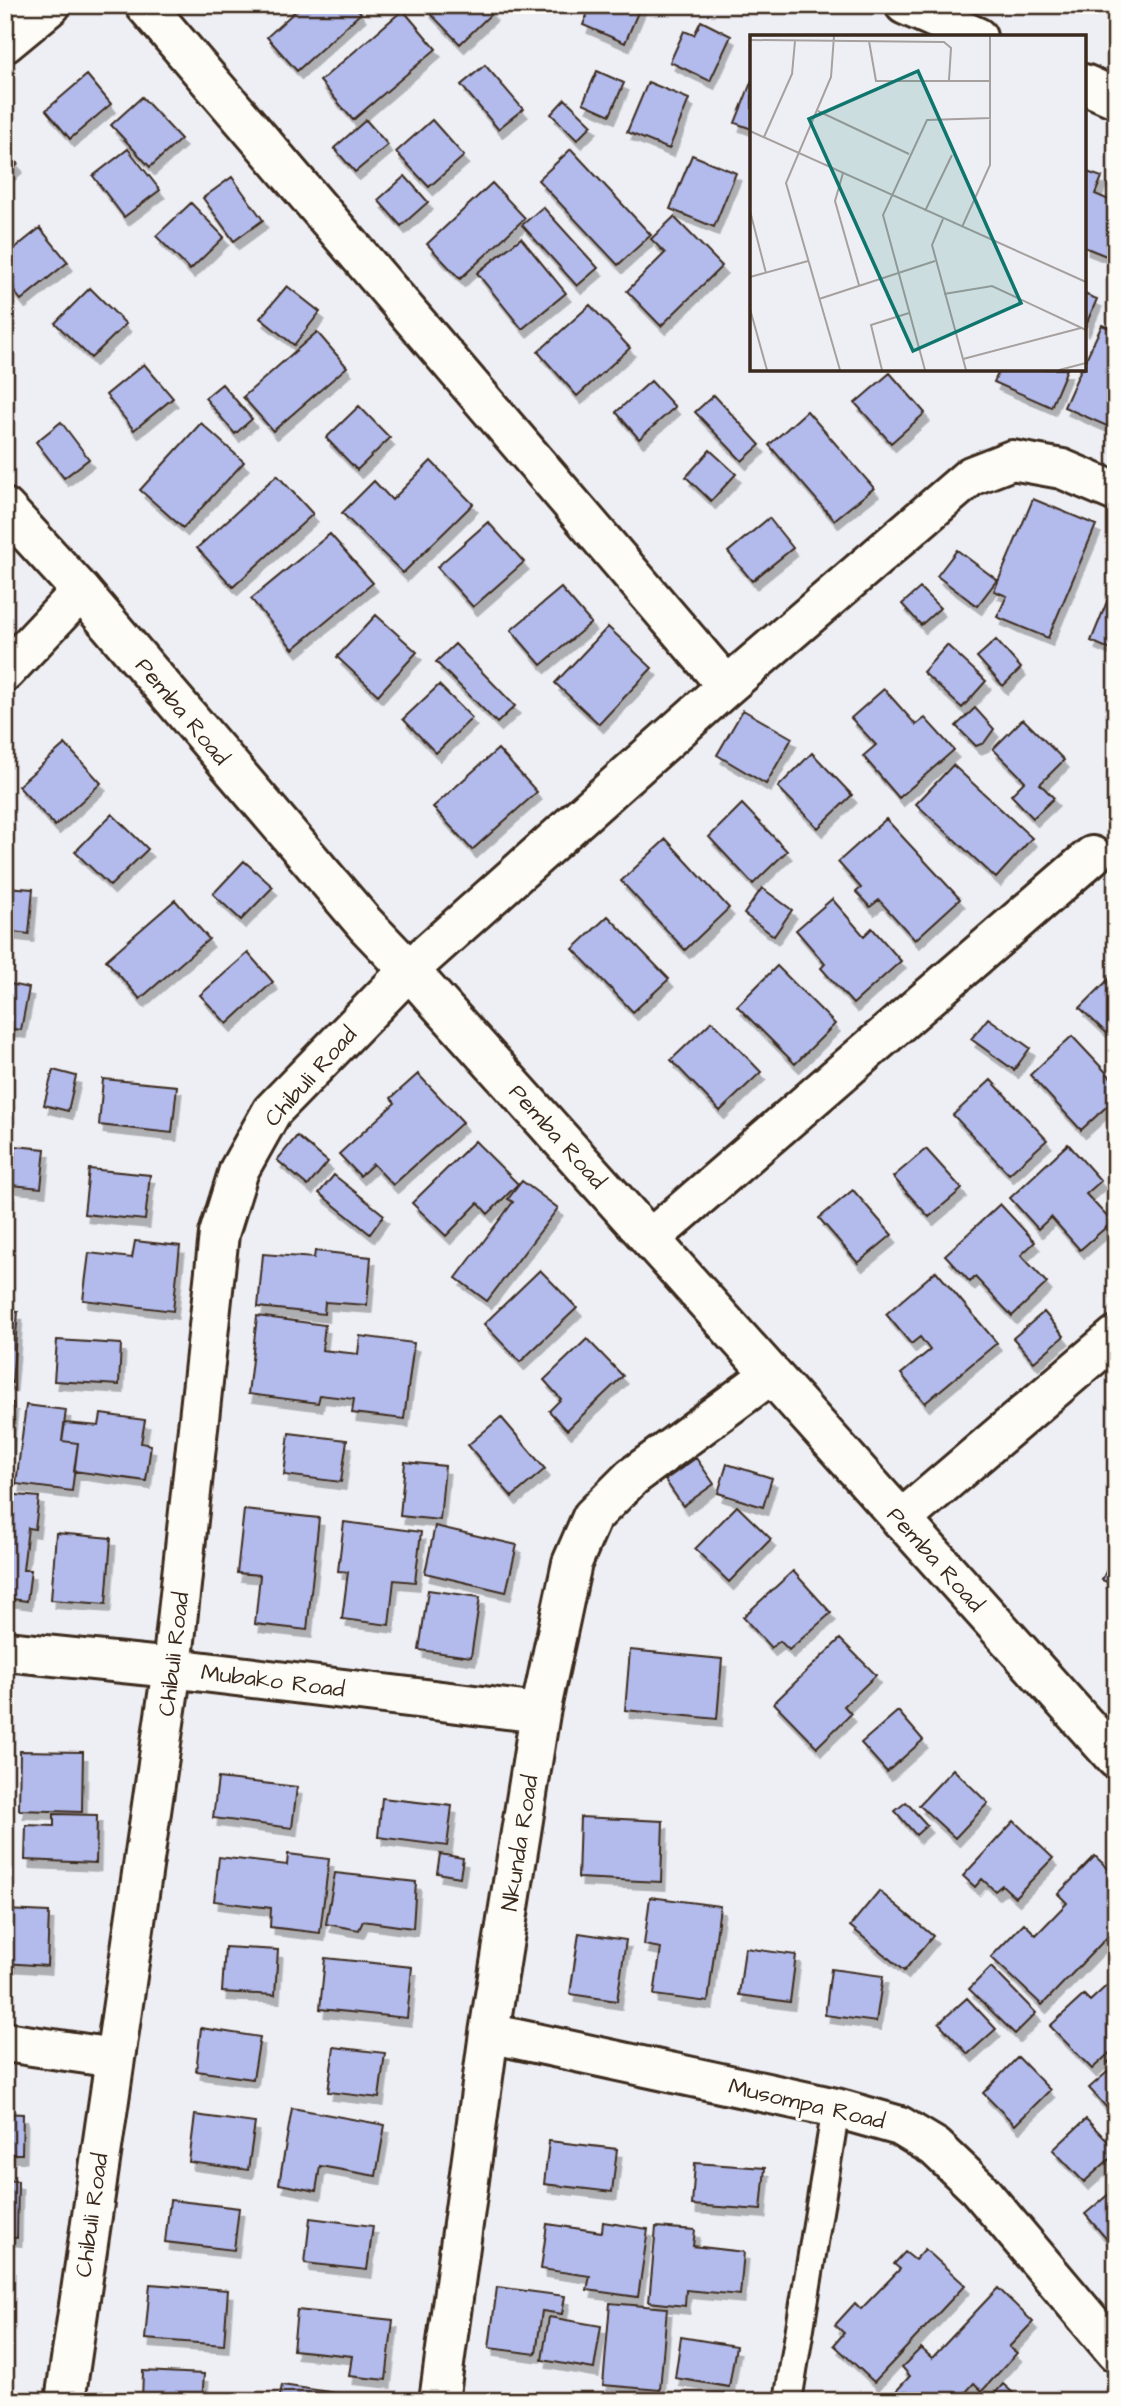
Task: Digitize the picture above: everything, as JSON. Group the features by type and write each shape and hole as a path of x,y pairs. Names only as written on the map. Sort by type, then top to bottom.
{"street":[{"path":"5,43 51,5"},
{"path":"145,5 727,686"},
{"path":"905,5 972,35"},
{"path":"1086,85 1116,98"},
{"name":"Chibuli Road","path":"65,2401 173,1668 219,1234 239,1170 272,1111 409,970 727,686 971,476 1012,460 1062,468 1116,492"},
{"name":"Pemba Road","path":"5,509 81,590 365,924 1116,1759"},
{"path":"5,672 81,590"},
{"path":"650,1240 1092,856"},
{"path":"901,1520 1116,1336"},
{"name":"Nkunda Road","path":"439,2401 489,2033 540,1713 572,1563 592,1517 632,1477 770,1375"},
{"name":"Mubako Road","path":"5,1651 173,1668 540,1713"},
{"name":"Musompa Road","path":"489,2033 836,2108 900,2126 935,2147 978,2188 1116,2352"},
{"path":"5,2042 114,2057"}],"lane":[{"path":"788,2401 836,2108"}],"building":[{"path":"302,5 354,5 361,13 297,71 267,37"},
{"path":"431,5 485,5 492,13 460,44 427,10"},
{"path":"591,5 641,5 625,43 583,25"},
{"path":"403,10 436,49 353,120 320,81"},
{"path":"701,21 731,36 710,81 670,62 684,31 694,35"},
{"path":"485,65 523,109 498,129 461,85"},
{"path":"597,71 624,83 610,115 583,103"},
{"path":"87,75 111,104 70,139 46,110"},
{"path":"648,82 689,99 669,149 627,132"},
{"path":"750,85 750,128 735,123"},
{"path":"142,97 181,139 150,167 111,125"},
{"path":"565,99 592,125 577,140 551,114"},
{"path":"366,120 388,145 355,172 334,148"},
{"path":"432,120 464,156 429,187 396,152"},
{"path":"128,149 160,190 124,217 93,176"},
{"path":"571,149 651,235 618,265 538,180"},
{"path":"5,150 18,164 5,177"},
{"path":"692,155 736,173 714,227 670,209"},
{"path":"1086,172 1102,177 1095,194 1116,203 1114,259 1086,248"},
{"path":"405,176 428,202 401,226 378,200"},
{"path":"232,177 263,220 234,241 203,198"},
{"path":"492,183 525,218 460,279 427,244"},
{"path":"191,203 224,237 190,270 156,236"},
{"path":"543,207 598,268 577,286 522,225"},
{"path":"674,217 722,266 661,326 627,291 665,253 651,239"},
{"path":"40,228 68,262 21,300 5,280 5,256"},
{"path":"521,238 566,293 522,329 477,273"},
{"path":"287,286 320,312 294,345 260,318"},
{"path":"90,288 126,324 91,358 55,323"},
{"path":"1086,295 1097,299 1086,324"},
{"path":"590,305 630,348 577,396 538,352"},
{"path":"1102,325 1116,331 1116,430 1064,407 1080,371 1086,371 1086,359"},
{"path":"317,332 347,367 273,431 243,397"},
{"path":"144,364 173,398 134,430 106,395"},
{"path":"999,371 1066,371 1051,407 994,382"},
{"path":"890,373 925,413 891,443 855,403"},
{"path":"651,381 675,407 639,439 616,412"},
{"path":"222,384 252,419 235,434 205,398"},
{"path":"714,395 760,445 742,461 695,412"},
{"path":"359,406 390,438 357,470 326,438"},
{"path":"807,411 874,488 834,520 769,445"},
{"path":"61,422 89,459 64,478 36,442"},
{"path":"201,423 244,462 183,528 140,490"},
{"path":"710,450 736,474 711,501 686,477"},
{"path":"431,461 473,504 403,573 342,513 374,481 392,500"},
{"path":"277,475 313,514 233,587 197,548"},
{"path":"1033,499 1096,525 1048,638 997,617 1007,596 994,591"},
{"path":"769,518 793,548 752,581 728,552"},
{"path":"488,522 524,562 473,607 437,567"},
{"path":"330,534 373,583 293,649 251,599"},
{"path":"957,550 997,580 977,606 937,576"},
{"path":"561,588 591,623 541,665 511,630"},
{"path":"920,588 940,608 921,625 902,604"},
{"path":"1108,599 1116,602 1116,652 1091,641"},
{"path":"376,615 417,652 378,695 337,657"},
{"path":"608,627 652,668 599,724 555,683"},
{"path":"996,640 1021,668 1003,686 977,657"},
{"path":"455,644 515,706 497,723 436,662"},
{"path":"947,645 986,681 962,708 923,672"},
{"path":"439,685 472,718 436,753 403,719"},
{"path":"884,689 916,725 925,718 954,750 899,798 863,756 876,745 851,718"},
{"path":"975,708 994,729 984,743 976,746 956,726"},
{"path":"743,710 792,738 766,784 717,755"},
{"path":"1023,719 1064,760 1040,784 1054,798 1033,818 1011,795 1025,781 993,749"},
{"path":"65,744 101,783 55,826 18,786"},
{"path":"498,749 537,792 472,850 433,807"},
{"path":"812,753 852,795 818,828 778,787"},
{"path":"953,765 1032,838 996,878 916,804"},
{"path":"742,804 787,851 753,884 709,837"},
{"path":"112,814 148,849 110,886 75,852"},
{"path":"886,819 960,899 915,940 879,900 870,907 856,892 861,888 838,862"},
{"path":"666,839 729,908 685,950 621,881"},
{"path":"244,861 273,887 241,920 213,894"},
{"path":"5,887 33,889 29,934 5,931"},
{"path":"762,888 792,910 774,936 744,914"},
{"path":"832,899 864,936 872,928 901,961 853,1004 821,968 825,964 796,930"},
{"path":"175,900 209,939 140,999 106,960"},
{"path":"608,916 669,979 633,1012 573,949"},
{"path":"248,953 273,982 227,1024 200,995"},
{"path":"777,966 835,1024 795,1064 737,1006"},
{"path":"1116,972 1116,1042 1080,1008"},
{"path":"5,983 29,988 21,1030 5,1028"},
{"path":"988,1018 1030,1048 1014,1070 971,1039"},
{"path":"712,1021 761,1072 720,1111 671,1060"},
{"path":"1072,1036 1116,1083 1116,1098 1081,1130 1030,1075"},
{"path":"53,1070 76,1076 68,1111 44,1105"},
{"path":"418,1074 463,1122 393,1185 373,1164 360,1176 339,1154 395,1103 391,1098"},
{"path":"103,1079 177,1086 172,1133 99,1125"},
{"path":"991,1080 1047,1140 1009,1174 953,1115"},
{"path":"297,1136 328,1162 308,1186 277,1160"},
{"path":"475,1141 518,1184 488,1214 478,1203 446,1236 412,1203"},
{"path":"1068,1144 1101,1181 1086,1194 1112,1222 1080,1250 1051,1217 1038,1229 1010,1198"},
{"path":"15,1146 45,1149 41,1188 12,1185"},
{"path":"926,1149 962,1189 929,1217 893,1177"},
{"path":"89,1169 150,1175 145,1220 84,1214"},
{"path":"334,1175 384,1215 370,1234 319,1193"},
{"path":"522,1181 558,1208 487,1301 456,1278 513,1202 508,1199"},
{"path":"853,1190 892,1235 858,1263 819,1218"},
{"path":"1000,1204 1035,1242 1021,1255 1047,1283 1012,1316 975,1277 970,1282 945,1255"},
{"path":"135,1241 180,1246 173,1311 83,1300 89,1253 132,1258"},
{"path":"315,1251 371,1257 367,1305 325,1302 324,1314 258,1307 263,1254 314,1258"},
{"path":"540,1270 577,1308 520,1362 484,1324"},
{"path":"936,1271 997,1343 925,1403 901,1374 930,1350 920,1337 911,1344 886,1314"},
{"path":"5,1311 18,1312 12,1383 5,1382"},
{"path":"1044,1312 1064,1336 1034,1362 1013,1338"},
{"path":"257,1316 325,1325 322,1350 358,1354 360,1336 414,1343 404,1419 352,1413 354,1399 320,1395 318,1403 248,1394"},
{"path":"587,1339 623,1376 567,1430 549,1411 561,1399 544,1380"},
{"path":"57,1340 121,1344 119,1385 54,1381"},
{"path":"5,1403 13,1403 6,1476 5,1476"},
{"path":"26,1405 66,1410 62,1441 78,1443 72,1491 16,1484"},
{"path":"101,1414 145,1420 141,1443 151,1445 146,1481 74,1471 78,1443 62,1441 65,1423 99,1426"},
{"path":"501,1417 545,1469 512,1497 468,1445"},
{"path":"289,1433 347,1440 341,1482 284,1475"},
{"path":"696,1458 714,1484 683,1506 665,1480"},
{"path":"405,1462 445,1466 440,1520 400,1516"},
{"path":"727,1464 772,1478 763,1507 718,1493"},
{"path":"5,1494 39,1497 35,1529 28,1528 23,1570 31,1570 27,1601 5,1598"},
{"path":"737,1506 771,1539 729,1582 695,1549"},
{"path":"244,1510 319,1518 307,1630 255,1624 260,1575 237,1573"},
{"path":"344,1522 421,1532 415,1582 394,1580 389,1625 342,1619 348,1572 338,1571"},
{"path":"435,1526 517,1545 506,1592 425,1573"},
{"path":"56,1533 111,1538 106,1604 51,1600"},
{"path":"1116,1550 1116,1586 1102,1580"},
{"path":"793,1571 831,1613 789,1650 780,1641 771,1648 743,1617"},
{"path":"428,1590 480,1597 471,1657 419,1650"},
{"path":"840,1639 876,1675 844,1706 851,1714 817,1747 774,1703"},
{"path":"630,1650 722,1659 717,1719 625,1710"},
{"path":"898,1711 923,1740 887,1772 861,1743"},
{"path":"20,1751 83,1752 82,1812 19,1810"},
{"path":"953,1769 988,1803 955,1838 919,1805"},
{"path":"218,1778 297,1787 292,1828 213,1818"},
{"path":"382,1798 452,1806 447,1846 378,1837"},
{"path":"906,1802 927,1825 916,1835 895,1811"},
{"path":"54,1814 97,1815 96,1863 25,1860 26,1825 54,1826"},
{"path":"580,1817 663,1821 661,1882 578,1878"},
{"path":"1014,1821 1053,1858 1015,1897 1002,1885 995,1891 982,1879 975,1887 963,1876"},
{"path":"288,1854 329,1859 320,1933 270,1927 271,1908 214,1901 219,1857 287,1865"},
{"path":"440,1854 463,1858 460,1877 437,1873"},
{"path":"1095,1856 1116,1876 1116,1928 1042,2005 991,1957 1024,1923 1036,1935 1067,1903 1058,1894"},
{"path":"335,1873 416,1882 413,1928 363,1921 359,1930 326,1924"},
{"path":"879,1891 933,1936 904,1971 850,1926"},
{"path":"650,1897 720,1906 708,2002 654,1995 661,1948 644,1945"},
{"path":"5,1910 49,1912 47,1966 5,1963"},
{"path":"579,1933 626,1940 617,2001 570,1994"},
{"path":"225,1947 278,1950 275,1995 222,1992"},
{"path":"745,1948 796,1955 790,2002 739,1995"},
{"path":"325,1958 412,1967 407,2018 320,2009"},
{"path":"991,1967 1036,2013 1015,2034 969,1989"},
{"path":"831,1969 883,1976 876,2022 825,2015"},
{"path":"1116,1977 1116,2047 1092,2069 1050,2026 1084,1995 1090,2001"},
{"path":"967,1998 996,2029 968,2054 939,2023"},
{"path":"201,2028 260,2037 253,2079 196,2071"},
{"path":"334,2047 385,2053 379,2098 328,2092"},
{"path":"1116,2056 1116,2118 1089,2088 1113,2067 1108,2062"},
{"path":"1018,2057 1050,2090 1015,2125 983,2093"},
{"path":"292,2108 385,2125 376,2176 320,2166 316,2191 279,2184"},
{"path":"5,2113 23,2114 22,2154 5,2154"},
{"path":"195,2115 255,2123 248,2170 189,2162"},
{"path":"1086,2119 1116,2153 1084,2182 1053,2150"},
{"path":"549,2141 617,2149 612,2192 544,2184"},
{"path":"695,2163 765,2168 761,2210 692,2205"},
{"path":"5,2180 18,2181 17,2238 5,2237"},
{"path":"1116,2188 1116,2250 1085,2214"},
{"path":"170,2200 239,2208 234,2250 165,2242"},
{"path":"310,2218 373,2226 367,2270 305,2263"},
{"path":"603,2222 648,2229 638,2297 587,2290 590,2276 541,2269 547,2224 602,2232"},
{"path":"656,2227 695,2230 693,2246 744,2252 740,2295 686,2290 685,2306 649,2302"},
{"path":"925,2249 965,2285 874,2382 834,2345 844,2333 835,2325 855,2303 861,2309 900,2269 894,2264 905,2252 915,2260"},
{"path":"150,2284 228,2290 224,2345 145,2339"},
{"path":"497,2287 565,2296 562,2314 542,2311 536,2354 489,2348"},
{"path":"998,2288 1033,2322 1009,2347 1017,2353 982,2391 974,2383 958,2401 887,2401 910,2376 902,2367 921,2348 932,2358"},
{"path":"610,2303 667,2308 660,2390 603,2385"},
{"path":"297,2310 393,2320 386,2380 349,2376 352,2356 293,2350"},
{"path":"549,2317 601,2326 594,2369 542,2360"},
{"path":"681,2337 736,2346 729,2387 675,2378"},
{"path":"143,2371 204,2374 202,2401 142,2401"},
{"path":"1003,2384 1022,2401 988,2401"},
{"path":"282,2385 377,2399 377,2401 279,2401"}]}
